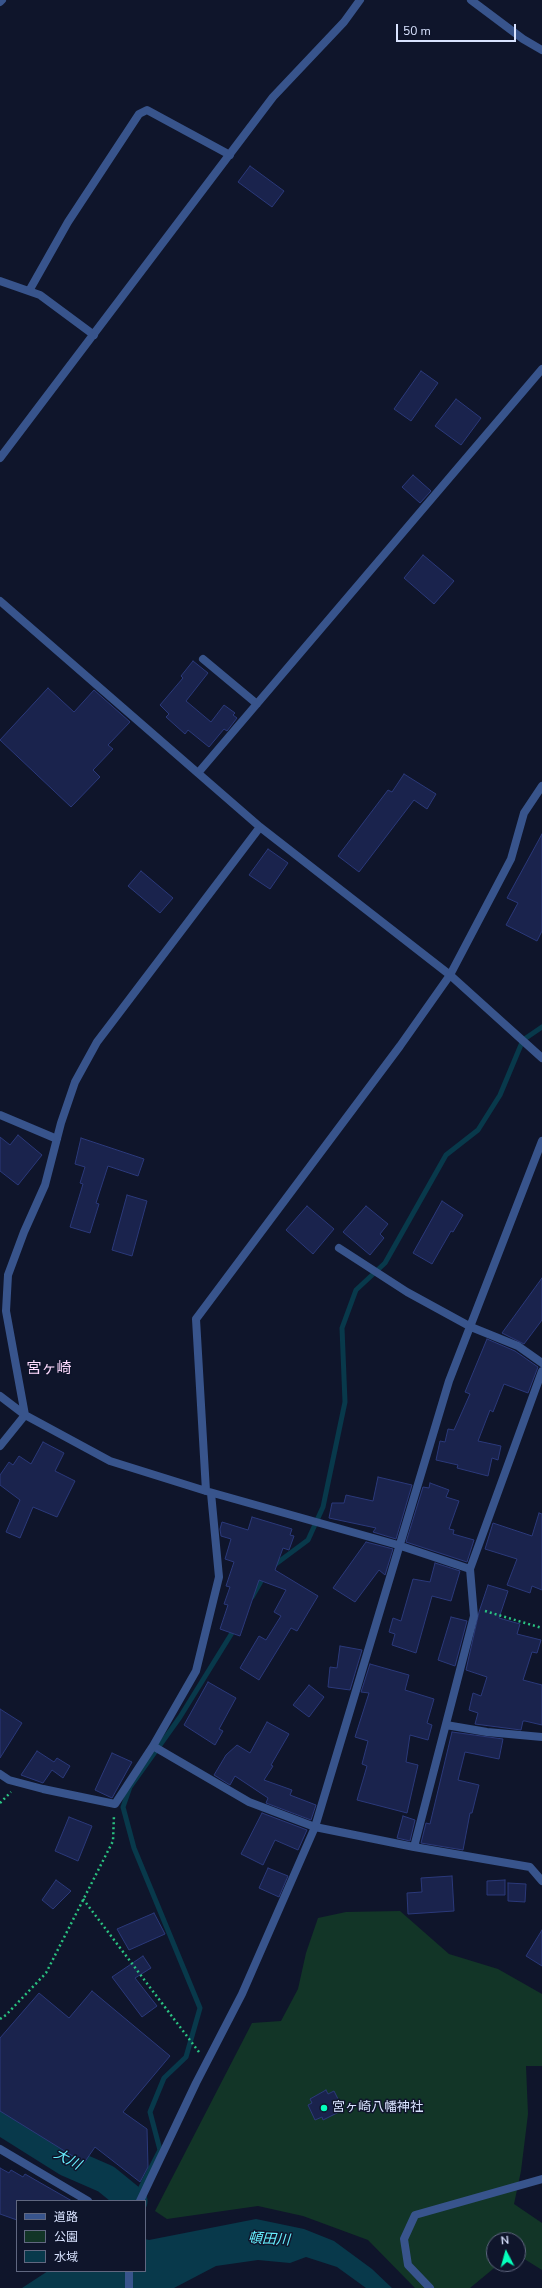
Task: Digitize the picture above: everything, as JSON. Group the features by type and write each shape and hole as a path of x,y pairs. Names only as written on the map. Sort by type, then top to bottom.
{"street":[{"path":"0,458 273,97 344,22 360,0"},
{"path":"471,0 523,39 542,50"},
{"path":"29,291 68,222 139,114 147,110 230,155"},
{"path":"0,281 40,295 94,335"},
{"path":"198,773 541,373"},
{"path":"0,602 260,827 450,975 542,1058"},
{"path":"203,659 257,704"},
{"path":"0,1774 10,1780 43,1790 115,1804 153,1746 196,1671 219,1577 209,1492 196,1319 400,1046 450,975 511,859 524,813 542,786"},
{"path":"0,1446 25,1415 6,1311 8,1274 45,1184 75,1082 97,1042 260,827"},
{"path":"0,1115 57,1139"},
{"path":"140,2200 207,2062 242,1994 315,1827 398,1545 449,1381 542,1142"},
{"path":"340,1248 407,1292 471,1327 518,1346 542,1363"},
{"path":"414,1847 474,1616 470,1568 542,1371"},
{"path":"0,1396 25,1415 110,1461 209,1492 398,1545 470,1568"},
{"path":"446,1725 487,1732 542,1737"},
{"path":"153,1746 249,1802 315,1827 414,1847 530,1867 542,1881"},
{"path":"0,2149 86,2200"},
{"path":"430,2288 408,2265 404,2239 415,2215 542,2179"},
{"path":"129,2272 129,2288"}],"path":[{"path":"473,1608 542,1628"},
{"path":"0,2019 6,2016 46,1973 113,1841 115,1804"},
{"path":"84,1899 207,2062"}],"green space":[{"path":"400,1911 449,1954 498,1969 542,1994 542,2066 526,2066 528,2114 521,2171 514,2204 542,2223 542,2270 526,2260 526,2232 486,2232 486,2272 489,2272 470,2288 415,2288 368,2240 303,2216 258,2206 167,2219 155,2211 252,2023 281,2021 298,1989 306,1953 318,1918 346,1912"}],"water":[{"name":"頓田川","path":"256,2219 304,2229 334,2241 372,2269 392,2288 366,2288 337,2267 306,2257 290,2263 258,2260 216,2266 174,2288 22,2288 46,2272 146,2272 146,2239 149,2240"}],"building":[{"path":"250,166 284,191 272,207 238,182"},
{"path":"421,371 438,383 411,421 394,409"},
{"path":"456,399 481,418 461,445 435,426"},
{"path":"413,475 431,491 420,503 402,487"},
{"path":"423,555 454,581 434,604 404,578"},
{"path":"193,661 208,673 186,701 211,722 224,705 235,713 233,715 237,718 227,731 224,729 209,747 188,730 185,734 166,717 169,714 160,705 183,678 181,676"},
{"path":"48,688 74,712 94,690 130,722 108,745 113,749 93,770 100,777 71,807 0,740"},
{"path":"404,774 436,794 427,809 414,800 359,872 338,856 388,790 392,792"},
{"path":"542,834 542,931 537,941 506,925 518,903 507,898"},
{"path":"268,849 288,863 270,889 249,875"},
{"path":"141,871 173,898 160,913 128,886"},
{"path":"18,1135 42,1155 18,1185 0,1171 0,1137 10,1145"},
{"path":"81,1138 144,1159 138,1176 108,1166 96,1203 99,1204 90,1233 70,1227 83,1184 80,1183 85,1167 75,1164"},
{"path":"127,1195 147,1201 132,1256 112,1250"},
{"path":"442,1201 463,1215 453,1232 451,1231 432,1264 413,1253"},
{"path":"307,1206 334,1229 313,1254 286,1230"},
{"path":"366,1206 388,1224 380,1234 384,1238 370,1255 343,1232"},
{"path":"542,1278 542,1320 524,1344 502,1333"},
{"path":"487,1339 515,1351 538,1367 528,1393 504,1384 493,1412 490,1410 478,1441 501,1446 498,1460 492,1458 488,1476 457,1468 458,1465 436,1460 440,1441 445,1442 448,1429 454,1430 470,1394 465,1392"},
{"path":"43,1442 64,1453 55,1471 75,1481 57,1517 33,1507 20,1538 6,1532 20,1500 0,1485 0,1475 9,1462 13,1465 19,1456 31,1464"},
{"path":"378,1477 412,1485 396,1539 373,1532 376,1528 329,1518 332,1503 344,1503 346,1495 373,1501"},
{"path":"430,1483 449,1490 446,1497 459,1501 449,1529 454,1530 453,1534 474,1540 467,1562 406,1542 423,1487 429,1488"},
{"path":"539,1513 542,1514 542,1590 532,1586 530,1593 507,1585 517,1559 485,1549 493,1523 532,1536"},
{"path":"252,1517 292,1529 290,1535 294,1536 289,1550 283,1548 275,1570 318,1596 297,1631 291,1628 259,1680 240,1668 259,1636 266,1640 281,1616 274,1612 286,1590 259,1580 240,1636 220,1629 228,1605 224,1604 230,1587 226,1586 234,1562 225,1559 231,1539 221,1536 220,1529 222,1522 248,1530"},
{"path":"366,1542 393,1549 385,1575 379,1570 355,1602 333,1588"},
{"path":"435,1563 460,1571 451,1601 432,1596 416,1653 392,1645 395,1634 389,1632 393,1618 401,1621 413,1579 430,1582"},
{"path":"488,1585 508,1591 499,1618 520,1624 517,1634 541,1640 537,1653 532,1652 523,1680 542,1685 542,1725 523,1721 521,1730 475,1724 478,1713 469,1710 473,1693 481,1696 487,1677 466,1670 479,1612"},
{"path":"451,1617 467,1621 455,1666 438,1660"},
{"path":"340,1646 362,1650 350,1690 328,1687 330,1667 337,1668"},
{"path":"370,1664 409,1675 405,1690 434,1699 427,1723 432,1725 428,1740 410,1735 406,1762 418,1765 407,1813 357,1800 367,1766 362,1764 368,1741 355,1737 369,1693 361,1692"},
{"path":"208,1682 236,1698 219,1729 223,1731 215,1745 184,1725"},
{"path":"309,1685 324,1697 309,1717 293,1705"},
{"path":"0,1709 22,1723 0,1758"},
{"path":"267,1722 289,1734 271,1765 273,1766 264,1780 292,1790 290,1795 316,1805 311,1820 266,1803 268,1798 235,1776 230,1785 214,1775 226,1755 237,1745 250,1753"},
{"path":"452,1732 503,1739 499,1759 465,1752 458,1780 479,1785 472,1813 470,1813 463,1850 421,1843 426,1823 430,1824"},
{"path":"37,1751 54,1762 57,1758 70,1766 63,1778 52,1770 43,1783 21,1775"},
{"path":"112,1753 132,1762 112,1798 95,1790"},
{"path":"262,1813 307,1830 298,1850 275,1840 263,1865 241,1854"},
{"path":"403,1816 415,1820 410,1841 397,1838"},
{"path":"69,1817 92,1826 78,1861 55,1851"},
{"path":"268,1868 288,1876 279,1897 259,1888"},
{"path":"452,1876 454,1911 408,1914 407,1893 422,1892 421,1878"},
{"path":"56,1880 71,1891 53,1909 42,1900"},
{"path":"505,1880 505,1895 487,1895 487,1881"},
{"path":"508,1883 526,1884 525,1902 508,1901"},
{"path":"154,1913 165,1934 129,1950 117,1929"},
{"path":"542,1930 542,1966 526,1956"},
{"path":"143,1956 151,1968 135,1978 157,2006 142,2017 112,1977"},
{"path":"92,1991 170,2056 123,2112 147,2129 148,2167 140,2182 95,2147 84,2163 0,2111 0,2038 39,1993 69,2018"},
{"name":"宮ヶ崎八幡神社","path":"326,2090 328,2094 334,2091 341,2105 338,2106 341,2111 323,2120 322,2117 315,2120 308,2105 312,2103 310,2099"},
{"path":"0,2168 9,2173 11,2170 23,2177 25,2174 70,2200 16,2200 16,2220 0,2214"}],"waterway":[{"path":"273,1566 308,1540 323,1507 345,1402 342,1328 356,1290 385,1263 446,1155 478,1130 500,1095 523,1040 542,1027"},
{"path":"252,1597 264,1576"},
{"path":"135,2200 160,2150 150,2112 164,2078 186,2057 200,2008 134,1848 123,1807 130,1787 180,1717 235,1628"},
{"name":"大川","path":"0,2120 67,2162 106,2179 132,2200"}],"place":[{"name":"宮ヶ崎八幡神社","path":"324,2108"}],"district":[{"name":"宮ヶ崎","path":"49,1369"}]}
